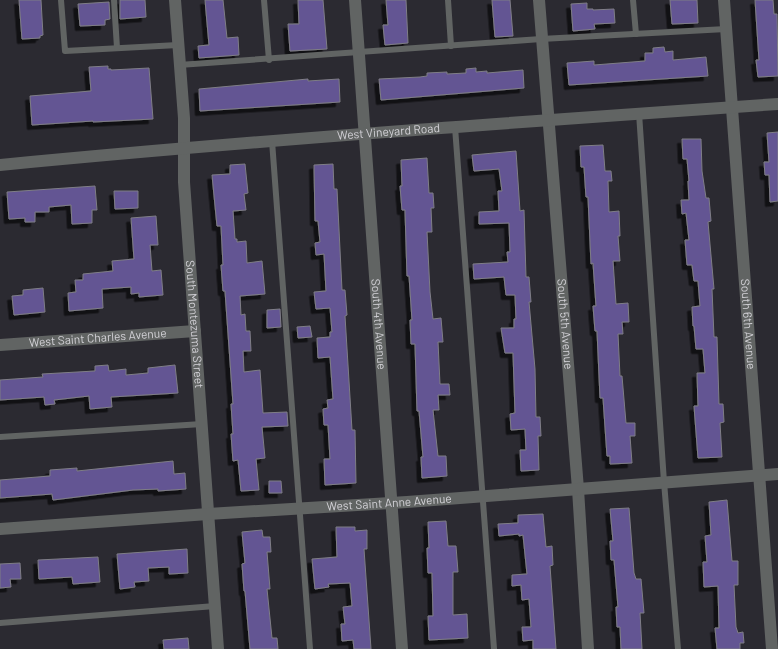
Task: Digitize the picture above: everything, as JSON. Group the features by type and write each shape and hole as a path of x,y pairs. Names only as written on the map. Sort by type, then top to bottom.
{"street":[{"name":"South Montezuma Street","path":"175,0 184,118 184,182 218,649"},
{"name":"South 4th Avenue","path":"355,0 402,649"},
{"name":"South 5th Avenue","path":"538,0 578,489 588,649"},
{"name":"South 6th Avenue","path":"724,0 772,649"},
{"name":"West Vineyard Road","path":"0,165 184,147 548,119 778,104"},
{"name":"West Saint Charles Avenue","path":"0,345 195,331"},
{"name":"West Saint Anne Avenue","path":"0,529 482,497 778,474"}],"lane":[{"path":"61,0 65,51 178,44"},
{"path":"114,0 118,48"},
{"path":"264,0 269,60"},
{"path":"448,0 451,46"},
{"path":"633,0 636,34"},
{"path":"179,65 541,39 726,29"},
{"path":"639,113 664,482 678,649"},
{"path":"455,127 494,649"},
{"path":"272,141 310,649"},
{"path":"0,437 202,424"},
{"path":"0,623 215,606"}],"building":[{"path":"19,0 41,0 43,35 40,38 22,39"},
{"path":"120,0 145,0 146,17 120,19"},
{"path":"205,0 223,0 227,38 238,37 239,55 199,58 198,46 209,45"},
{"path":"298,0 323,0 327,49 290,51 288,24 299,24"},
{"path":"386,0 406,0 408,43 385,45 383,25 388,25"},
{"path":"492,0 510,0 513,36 495,37"},
{"path":"670,0 697,0 698,23 672,24"},
{"path":"755,0 773,0 774,14 777,14 778,76 758,77 756,60 759,60"},
{"path":"109,2 110,19 105,20 105,25 80,26 78,4"},
{"path":"587,3 587,9 614,9 615,23 594,24 595,29 573,31 571,4"},
{"path":"664,47 665,52 673,51 673,60 706,57 708,76 569,85 567,63 594,61 594,65 645,61 645,53 653,53 653,48"},
{"path":"108,66 108,69 111,70 149,68 153,119 32,125 30,96 91,91 89,67"},
{"path":"476,68 476,72 487,71 487,73 523,70 524,88 381,100 379,79 420,77 427,76 427,73 466,73 466,69"},
{"path":"308,79 308,81 339,79 340,102 200,111 199,89"},
{"path":"778,132 778,201 770,202 769,175 765,175 764,162 769,162 767,133"},
{"path":"682,139 701,139 702,171 706,198 709,198 711,221 708,222 714,289 712,289 714,337 717,337 719,404 723,404 724,422 720,423 722,457 698,458 694,406 698,406 697,373 705,373 703,349 696,349 693,326 692,307 700,306 698,281 694,281 692,265 687,265 685,240 689,240 686,213 682,214 681,200 689,200 689,181 687,159 683,159"},
{"path":"603,145 605,171 611,171 612,181 608,181 609,212 619,211 620,261 613,261 616,304 628,303 629,322 622,322 623,334 618,334 620,376 622,376 626,423 635,423 635,436 630,436 632,463 610,464 610,456 607,456 603,398 600,398 597,331 595,331 593,306 596,306 593,263 591,264 588,197 586,197 584,167 581,167 580,146"},
{"path":"516,151 520,211 524,210 526,277 529,277 531,302 529,302 535,369 536,417 540,417 541,436 538,436 539,470 521,471 520,450 526,450 525,429 511,430 510,414 515,413 513,353 505,353 501,328 514,328 514,319 516,319 515,295 506,295 504,277 474,279 473,264 508,262 507,252 510,252 509,223 479,224 479,212 499,211 498,191 502,191 499,169 474,171 472,155"},
{"path":"427,158 429,193 433,193 434,208 431,208 432,232 427,232 430,292 433,319 441,318 443,342 438,342 440,384 449,384 450,395 438,395 439,410 433,410 438,456 446,456 447,476 422,478 421,457 423,457 419,411 417,411 415,344 411,344 410,320 412,320 409,276 407,276 405,210 402,210 400,186 402,186 401,160"},
{"path":"245,164 248,193 244,194 246,210 233,211 235,239 237,239 237,242 246,241 247,263 262,261 265,294 240,296 241,315 245,314 246,331 250,331 251,351 243,351 244,372 260,370 263,413 287,412 288,426 262,427 265,458 256,459 259,490 241,491 238,460 233,461 231,404 233,404 225,291 223,291 221,265 223,265 221,226 217,226 212,175 230,174 230,165"},
{"path":"333,164 334,189 337,189 342,290 345,290 347,315 345,316 352,430 355,430 356,483 325,485 324,459 330,459 328,425 324,425 323,409 328,408 327,400 333,399 330,357 318,358 317,338 330,337 330,332 332,332 330,308 316,309 314,292 326,291 324,254 316,255 315,243 320,242 318,221 315,221 314,165"},
{"path":"95,186 97,210 92,210 92,223 72,224 71,205 49,207 49,212 35,212 35,222 25,222 25,218 9,219 7,192"},
{"path":"114,191 138,191 138,208 115,209"},
{"path":"156,216 158,245 150,245 152,271 161,270 163,295 139,297 139,293 131,294 131,287 102,289 103,308 69,311 68,293 76,292 75,280 83,280 83,274 113,271 112,261 134,259 131,218"},
{"path":"43,288 45,312 14,315 12,296 23,295 23,290"},
{"path":"280,309 281,327 267,328 267,310"},
{"path":"310,326 312,337 298,338 297,327"},
{"path":"108,365 109,371 126,369 126,375 148,373 148,368 175,365 178,393 111,397 112,407 90,409 89,396 54,400 55,404 45,405 44,397 0,400 0,380 43,377 42,374 95,371 95,366"},
{"path":"173,461 174,474 185,473 186,489 133,490 53,500 52,494 0,498 0,480 50,476 50,470 77,468 77,471"},
{"path":"269,481 281,481 282,493 269,493"},
{"path":"727,500 732,561 738,561 738,585 734,585 736,627 738,633 743,632 744,643 740,643 740,649 717,649 715,628 719,628 718,586 704,587 703,562 707,562 705,536 711,535 709,502"},
{"path":"629,508 634,573 636,579 641,579 644,613 640,613 642,649 621,649 620,627 617,627 616,607 618,607 614,560 611,560 610,541 613,541 610,509"},
{"path":"543,514 546,547 552,546 553,565 550,566 556,649 533,649 533,640 523,641 522,627 531,627 529,599 522,600 521,585 512,586 512,575 527,574 523,535 499,536 498,524 518,523 518,515"},
{"path":"446,521 448,546 456,546 458,572 453,572 453,615 467,614 468,638 429,640 428,616 433,616 432,573 428,573 428,522"},
{"path":"336,527 355,527 355,531 367,530 367,549 364,549 371,649 354,649 353,640 342,641 341,624 345,624 343,607 352,606 350,583 328,584 329,587 315,589 312,559 337,557"},
{"path":"262,530 263,537 270,537 271,552 267,552 270,589 267,589 272,638 277,638 278,649 250,649 242,564 245,563 242,532"},
{"path":"187,549 188,573 169,574 169,567 148,568 149,581 134,582 135,587 120,589 117,554"},
{"path":"98,557 100,582 73,584 72,577 39,579 38,560"},
{"path":"20,563 21,579 10,579 11,587 0,588 0,564"},
{"path":"188,638 189,649 164,649 163,640"}]}
